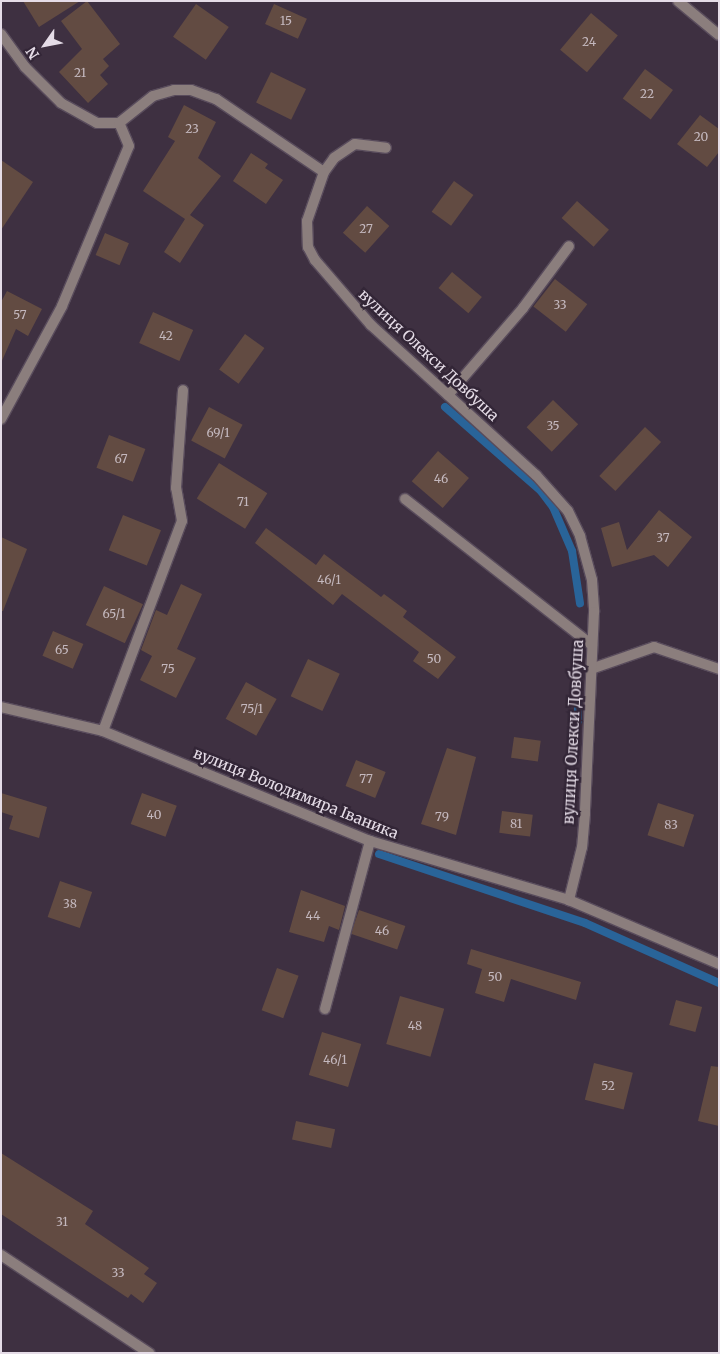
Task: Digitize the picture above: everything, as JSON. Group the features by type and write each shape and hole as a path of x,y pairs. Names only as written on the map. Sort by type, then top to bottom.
{"street":[{"path":"678,1 719,34"},
{"path":"1,34 25,67 61,103 97,123 119,123 153,96 174,90 191,90 216,99 324,172 334,158 355,144 386,148"},
{"path":"1,419 62,306 129,146 119,123"},
{"name":"вулиця Олекси Довбуша","path":"324,172 307,220 308,247 333,282 371,325 536,475 568,511 580,536 592,580 592,645 585,814 582,847 569,900"},
{"path":"448,394 523,308 569,246"},
{"path":"103,731 182,521 176,488 183,390"},
{"path":"406,499 592,645"},
{"path":"590,669 654,647 719,669"},
{"name":"вулиця Володимира Іваника","path":"1,707 103,731 370,841 569,900 719,964"},
{"path":"325,1009 370,841"},
{"path":"1,1255 149,1353"}],"building":[{"path":"23,1 80,1 39,27"},
{"path":"87,1 120,44 103,59 109,66 100,75 108,84 88,103 59,72 82,49 61,21"},
{"path":"196,4 229,27 206,60 173,37"},
{"path":"274,4 307,19 298,39 265,24"},
{"path":"591,13 618,35 587,72 560,50"},
{"path":"645,69 673,90 651,120 623,99"},
{"path":"271,72 306,89 291,120 256,103"},
{"path":"184,105 216,122 198,158 221,176 190,215 204,225 180,263 164,252 185,219 143,191 175,141 168,137"},
{"path":"700,115 719,129 719,152 707,167 677,144"},
{"path":"251,153 268,164 265,168 283,180 266,204 233,181"},
{"path":"1,160 33,182 1,230"},
{"path":"454,181 473,195 451,226 432,212"},
{"path":"577,201 609,230 594,247 562,218"},
{"path":"367,206 389,226 365,253 343,233"},
{"path":"105,233 129,243 120,265 96,255"},
{"path":"452,272 482,297 468,313 439,288"},
{"path":"555,279 587,304 566,332 533,307"},
{"path":"7,291 42,309 28,336 16,329 1,363 1,302"},
{"path":"153,312 193,330 179,361 139,343"},
{"path":"245,334 264,348 239,384 219,370"},
{"path":"553,400 578,424 552,452 527,427"},
{"path":"209,407 243,425 225,458 191,441"},
{"path":"645,427 661,442 615,491 599,476"},
{"path":"109,435 145,449 133,482 96,468"},
{"path":"438,451 469,478 443,508 412,481"},
{"path":"219,463 267,493 245,529 197,499"},
{"path":"659,510 692,537 668,567 654,555 612,567 601,528 619,522 627,550"},
{"path":"123,515 161,530 147,566 109,550"},
{"path":"266,528 316,565 324,554 381,597 384,594 407,611 403,617 456,657 438,679 413,661 419,652 342,594 333,605 255,543"},
{"path":"1,537 27,549 3,611 1,611"},
{"path":"181,584 202,594 177,649 196,658 176,698 140,680 152,656 141,650 156,610 167,615"},
{"path":"104,586 143,604 125,643 86,625"},
{"path":"53,631 83,644 73,669 42,656"},
{"path":"308,659 340,674 322,711 291,696"},
{"path":"246,682 277,699 256,736 226,719"},
{"path":"514,737 541,741 538,762 511,758"},
{"path":"447,748 476,757 456,835 421,824"},
{"path":"356,760 386,772 375,798 346,786"},
{"path":"1,793 47,807 39,838 9,829 13,816 1,812"},
{"path":"142,793 177,806 165,837 131,824"},
{"path":"658,803 694,815 684,847 647,835"},
{"path":"502,811 533,815 530,837 499,833"},
{"path":"60,881 92,892 80,928 48,917"},
{"path":"301,890 345,906 339,930 329,926 324,942 289,932"},
{"path":"359,910 405,926 397,950 351,934"},
{"path":"471,949 581,982 576,1000 511,979 504,1002 475,993 482,969 467,964"},
{"path":"277,968 299,976 283,1018 262,1010"},
{"path":"400,996 444,1009 430,1057 386,1044"},
{"path":"676,1000 702,1007 695,1032 669,1025"},
{"path":"322,1032 361,1044 348,1087 309,1075"},
{"path":"594,1063 633,1073 624,1110 585,1100"},
{"path":"711,1066 719,1067 719,1126 698,1121"},
{"path":"296,1121 335,1129 331,1148 292,1140"},
{"path":"1,1153 93,1211 85,1224 149,1268 144,1274 157,1283 143,1303 131,1294 128,1298 1,1214"}],"waterway":[{"path":"445,407 541,491 553,507 572,551 580,603"},
{"path":"578,647 578,721"},
{"path":"379,854 585,923 719,983"}]}
